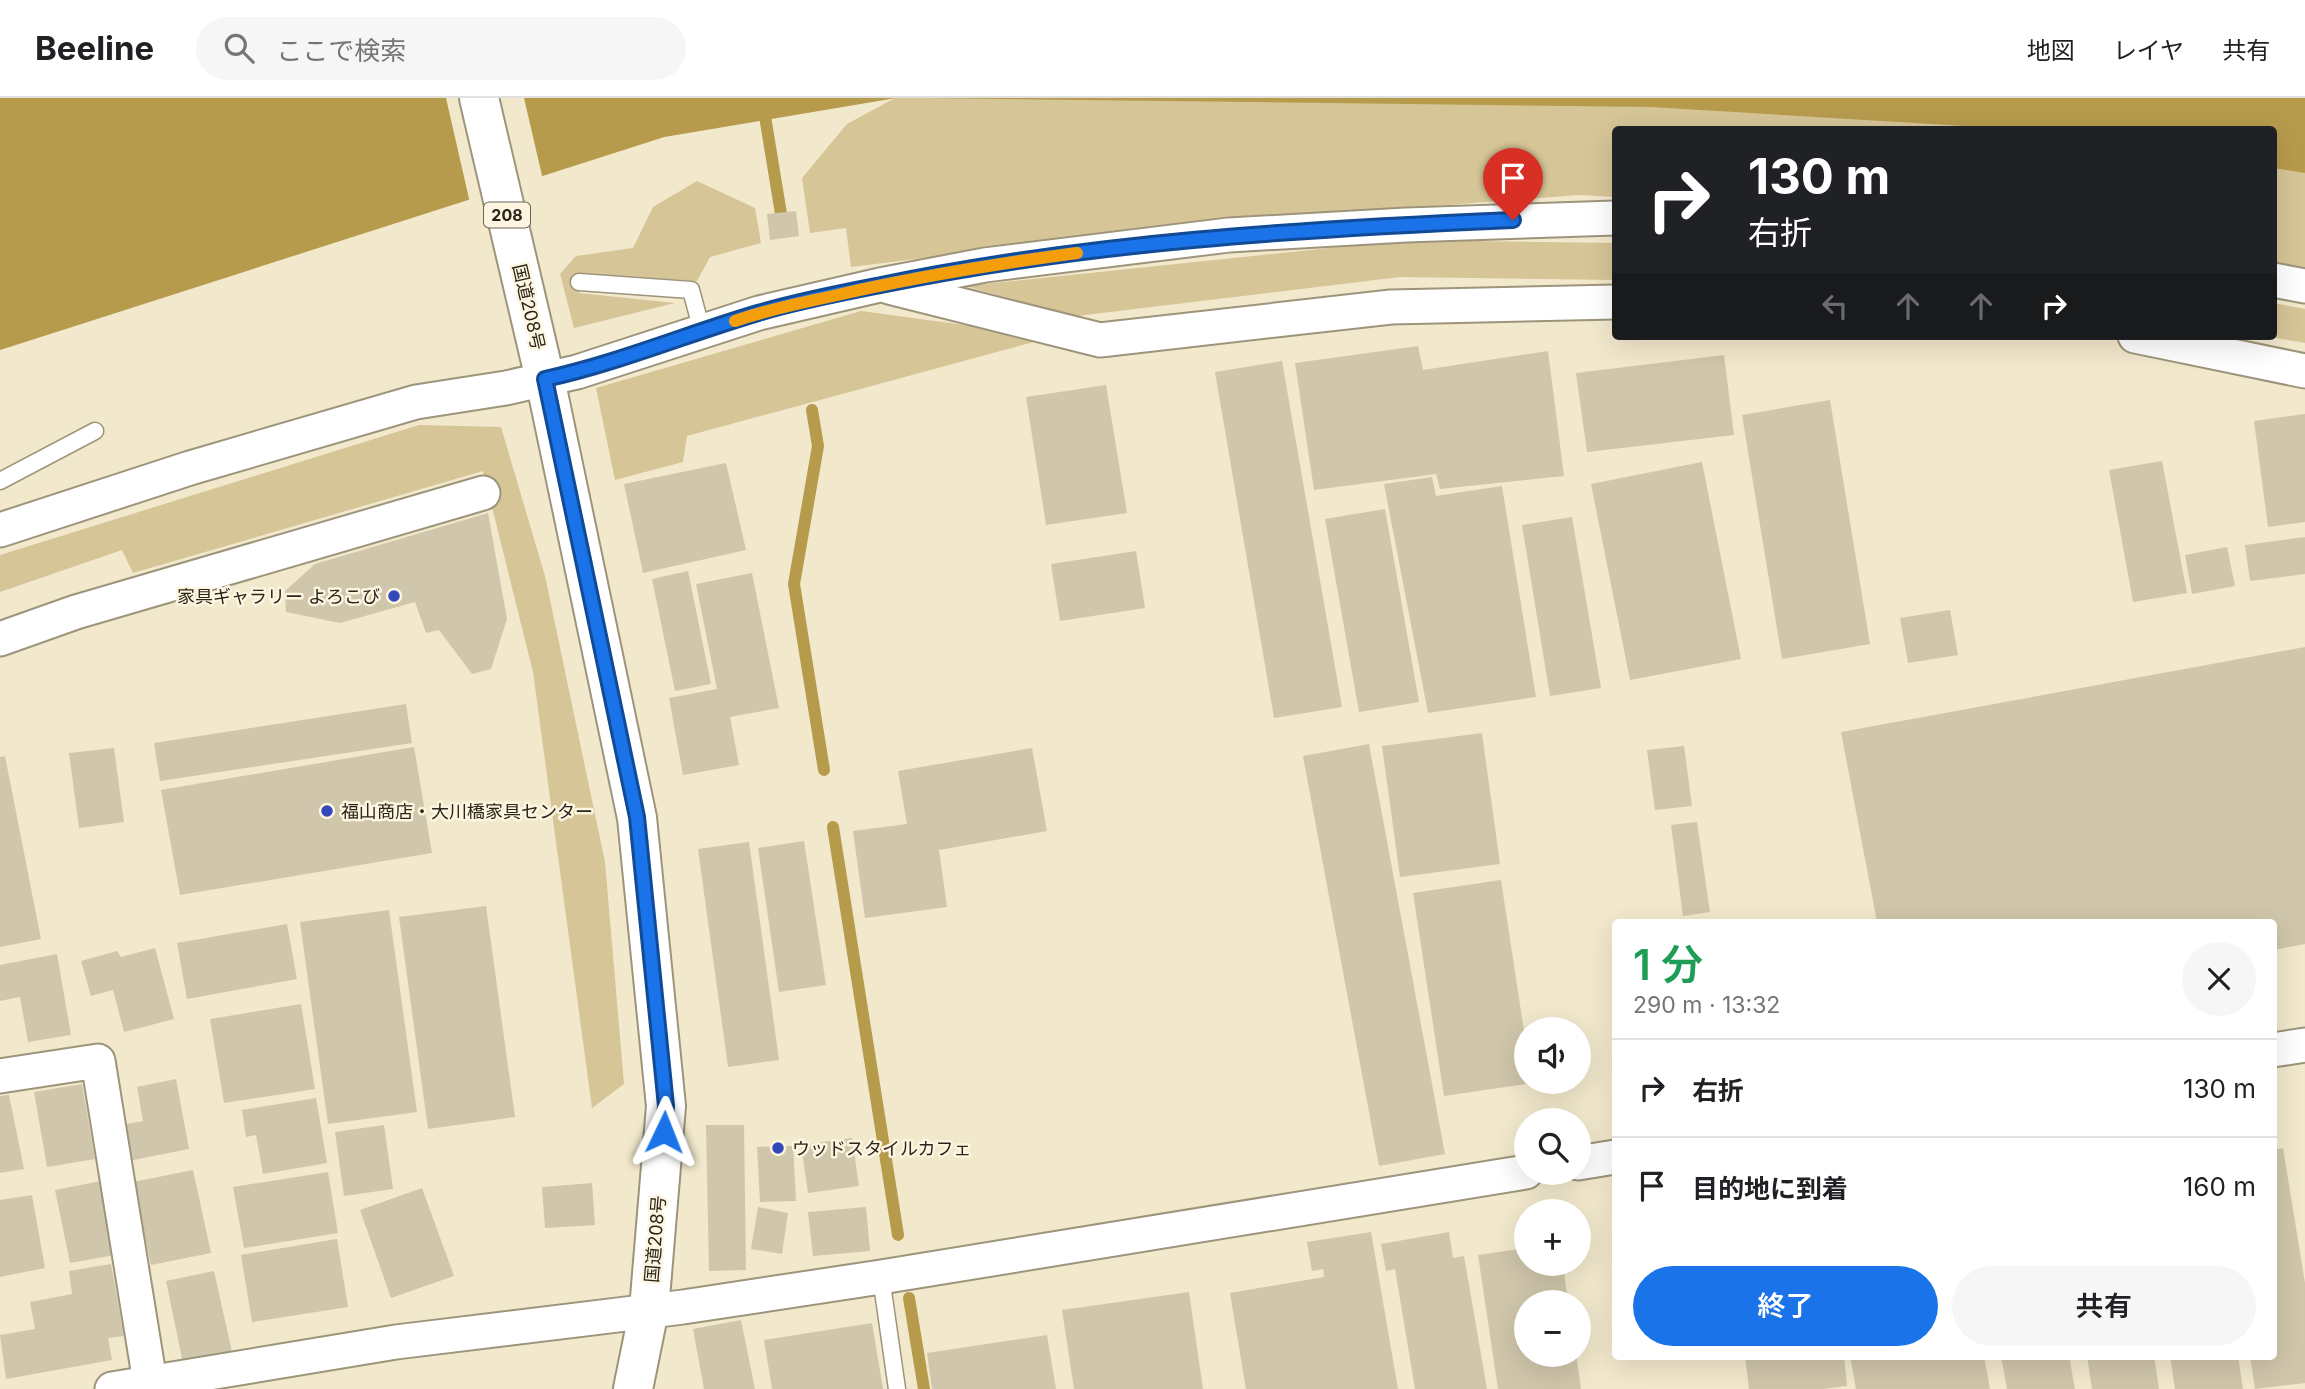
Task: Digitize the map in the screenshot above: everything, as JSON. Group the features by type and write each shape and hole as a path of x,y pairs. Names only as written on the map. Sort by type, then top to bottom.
{"highway":[{"name":"国道208号","path":"479,98 545,379 637,817 666,1106 649,1310 633,1389"}],"street":[{"path":"0,530 190,468 416,402 577,372 759,313 880,285 985,265 1229,235 1432,223 1612,218"},
{"path":"2277,281 2305,286"},
{"path":"880,285 1100,340 1391,307 1612,302"},
{"path":"2154,340 2305,371"},
{"path":"0,639 76,612 483,493"},
{"path":"2277,1049 2305,1045"},
{"path":"0,1076 98,1061 150,1382"},
{"path":"1591,1161 1612,1157"},
{"path":"112,1389 396,1342 881,1277 1514,1174"}],"lane":[{"path":"579,282 691,290 702,331"},
{"path":"0,481 95,431"},
{"path":"881,1277 897,1389"}],"shaded area":[{"path":"0,98 896,98 664,137 0,350"},
{"path":"672,98 895,98 664,137 0,350 0,313"},
{"path":"895,98 2305,98 2305,269 2277,265 2277,126 1612,126 1612,197 1579,195 1198,224 851,267 846,228 810,233 802,178 847,124"},
{"path":"925,98 2305,98 2305,173 2277,169 2277,126 1965,126 1651,107"},
{"path":"697,181 755,208 761,243 710,257 697,281 585,273 579,293 675,303 574,328 560,274 576,256 633,248 653,207"},
{"path":"1406,240 1612,243 1612,280 1400,277 1077,316 965,286"},
{"path":"2277,304 2305,309 2305,343 2277,338"},
{"path":"861,311 1052,337 687,436 683,462 615,480 596,388"},
{"path":"419,425 501,427 545,576 605,862 624,1084 592,1108 533,672 483,471 133,573 122,550 0,592 0,555"}],"pier":[{"path":"446,98 524,98 543,180 470,203"}],"building":[{"path":"796,211 799,236 770,240 767,214"},
{"path":"1418,346 1423,370 1548,351 1564,476 1440,489 1436,474 1314,490 1295,363"},
{"path":"1724,355 1734,435 1587,452 1576,373"},
{"path":"1282,361 1342,707 1274,718 1215,372"},
{"path":"1106,385 1127,513 1046,525 1026,397"},
{"path":"1830,400 1870,644 1782,659 1742,415"},
{"path":"2305,414 2305,522 2268,527 2254,421"},
{"path":"2162,461 2187,593 2133,602 2109,470"},
{"path":"1702,462 1741,659 1630,680 1591,484"},
{"path":"726,463 746,550 643,573 624,484"},
{"path":"1432,477 1436,496 1502,486 1536,697 1428,713 1384,484"},
{"path":"1385,509 1419,702 1359,712 1325,519"},
{"name":"家具ギャラリー よろこび","path":"488,513 507,619 491,669 472,674 439,630 426,633 415,602 340,623 286,612 285,591 315,564"},
{"path":"1572,517 1601,688 1550,696 1522,525"},
{"path":"2305,537 2305,574 2250,581 2245,545"},
{"path":"2227,547 2235,586 2192,594 2185,555"},
{"path":"1136,551 1145,608 1060,621 1051,564"},
{"path":"688,571 711,684 675,691 652,579"},
{"path":"752,573 779,708 730,717 739,765 683,775 669,698 717,689 696,584"},
{"path":"1950,610 1958,655 1908,663 1900,618"},
{"path":"2305,647 2305,944 2277,949 2277,919 1876,919 1841,732"},
{"path":"406,704 412,743 160,781 154,743"},
{"path":"1482,733 1500,864 1400,877 1382,746"},
{"path":"1369,744 1445,1154 1379,1166 1303,756"},
{"path":"1684,746 1692,806 1655,810 1647,750"},
{"path":"414,747 432,853 180,895 161,790"},
{"path":"114,748 124,822 79,828 69,753"},
{"path":"1032,748 1047,831 939,850 947,907 865,918 853,831 907,824 898,771"},
{"path":"5,756 41,939 0,947 0,757"},
{"path":"1697,822 1710,912 1683,916 1671,825"},
{"path":"804,841 826,985 779,992 758,848"},
{"path":"749,842 779,1060 728,1067 698,849"},
{"path":"1501,880 1522,1017 1514,1017 1514,1086 1444,1096 1413,893"},
{"path":"486,906 515,1117 428,1129 399,917"},
{"path":"389,910 417,1112 328,1124 300,922"},
{"path":"287,924 297,979 187,999 177,943"},
{"path":"155,948 174,1019 124,1032 113,990 91,996 81,961 117,951 121,957"},
{"path":"57,954 71,1035 28,1042 20,997 0,1001 0,965"},
{"path":"301,1004 315,1089 224,1103 210,1019"},
{"path":"176,1079 189,1149 123,1162 116,1126 143,1121 137,1087"},
{"path":"82,1084 95,1159 47,1167 34,1092"},
{"path":"9,1095 24,1169 0,1173 0,1096"},
{"path":"316,1098 327,1163 263,1174 256,1135 246,1137 242,1110"},
{"path":"384,1125 393,1189 344,1196 335,1132"},
{"path":"706,1125 744,1125 746,1270 709,1271"},
{"path":"852,1138 859,1186 808,1193 801,1145"},
{"path":"793,1146 796,1201 760,1202 757,1147"},
{"path":"2283,1148 2305,1283 2305,1383 2255,1389 2251,1360 2277,1360 2277,1149"},
{"path":"193,1170 211,1253 151,1265 133,1182"},
{"path":"328,1172 338,1233 244,1248 233,1187"},
{"path":"101,1181 115,1255 70,1263 55,1190"},
{"path":"592,1183 595,1225 545,1228 542,1187"},
{"path":"422,1188 454,1276 391,1298 360,1210"},
{"path":"32,1195 45,1268 0,1277 0,1200"},
{"path":"758,1207 788,1213 782,1254 751,1249"},
{"path":"866,1207 870,1251 813,1256 808,1212"},
{"path":"1371,1232 1398,1389 1246,1389 1230,1293 1324,1277 1323,1269 1312,1271 1307,1242"},
{"path":"1449,1232 1453,1258 1464,1256 1487,1389 1415,1389 1395,1269 1386,1271 1381,1244"},
{"path":"337,1239 348,1307 252,1322 241,1255"},
{"path":"1514,1250 1514,1276 1565,1276 1566,1290 1514,1290 1514,1367 1578,1367 1581,1389 1498,1389 1478,1255"},
{"path":"111,1264 124,1336 108,1338 112,1360 6,1379 0,1335 35,1329 30,1302 72,1294 69,1271"},
{"path":"214,1271 232,1352 183,1363 166,1281"},
{"path":"1189,1292 1203,1389 1074,1389 1062,1310"},
{"path":"741,1320 755,1389 704,1389 693,1329"},
{"path":"872,1323 883,1389 772,1389 764,1340"},
{"path":"1047,1335 1056,1389 932,1389 927,1353"},
{"path":"1745,1360 1844,1360 1847,1386 1823,1389 1749,1389"},
{"path":"1851,1360 1985,1360 1990,1389 1856,1389"},
{"path":"2002,1360 2070,1360 2075,1389 2007,1389"},
{"path":"2088,1360 2155,1360 2159,1389 2092,1389"},
{"path":"2171,1360 2239,1360 2243,1389 2175,1389"}],"waterway":[{"path":"762,98 783,226"},
{"path":"812,410 818,446 794,584 824,770"},
{"path":"833,827 898,1235"},
{"path":"909,1298 924,1389"}],"slow traffic":[{"path":"735,321 880,285 985,265 1077,253"}],"place":[{"name":"家具ギャラリー よろこび","path":"394,596"},
{"name":"福山商店・大川橋家具センター","path":"327,811"},
{"name":"ウッドスタイルカフェ","path":"778,1148"}],"route":[{"path":"664,1132 666,1106 637,817 545,379 577,372 759,313 880,285 985,265 1229,235 1513,220"}]}
